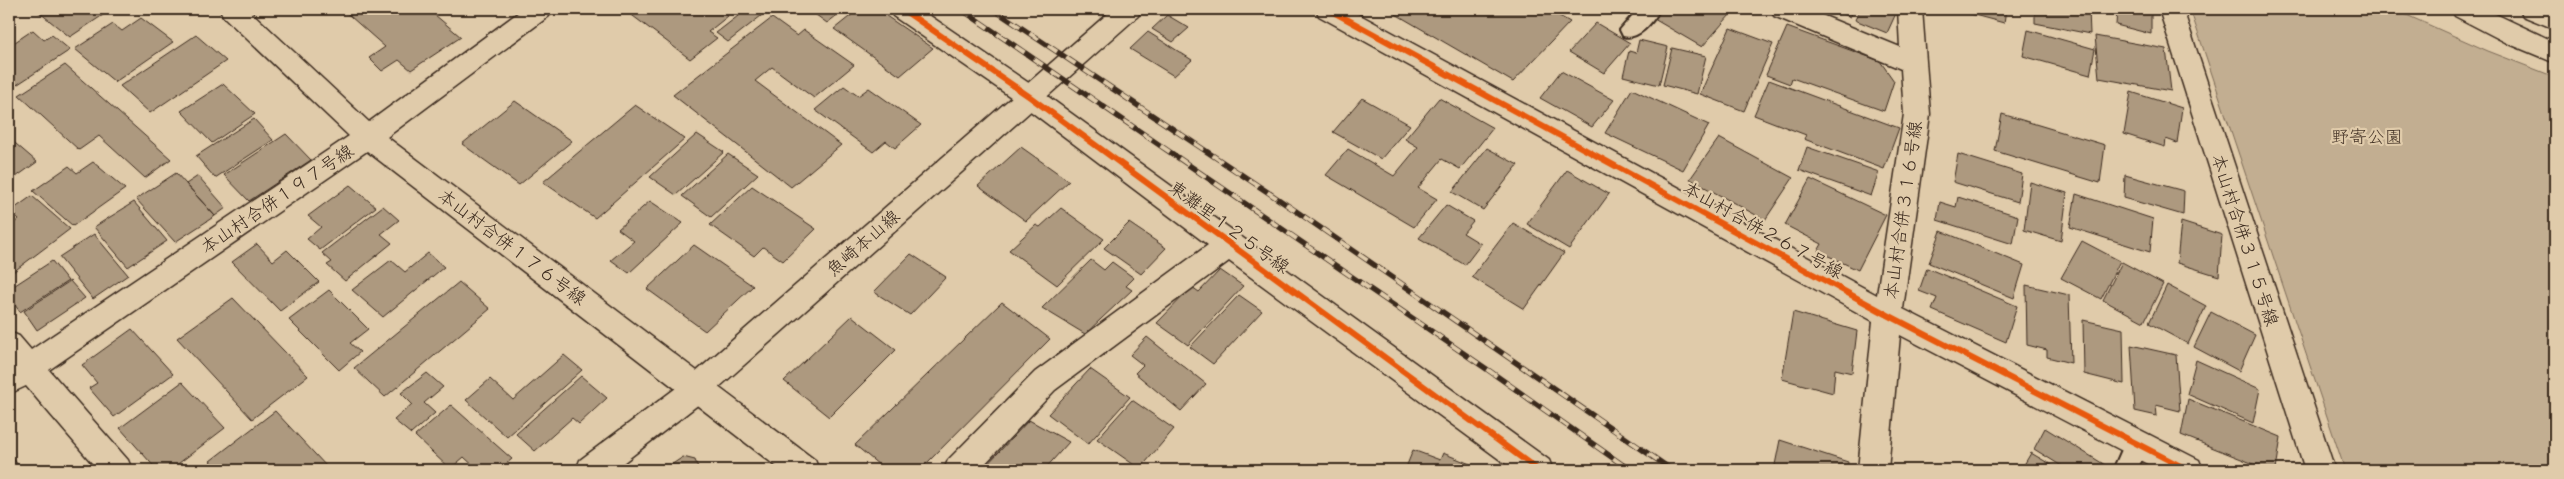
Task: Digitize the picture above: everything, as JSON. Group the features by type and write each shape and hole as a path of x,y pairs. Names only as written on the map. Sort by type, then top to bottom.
{"street":[{"name":"本山村合併１７６号線","path":"232,9 368,137 804,470"},
{"name":"本山村合併１９７号線","path":"19,375 368,137 540,9"},
{"name":"東灘里１２５号線","path":"902,9 1030,97 1229,246 1538,470"},
{"name":"魚崎本山線","path":"591,470 698,388 1128,9"},
{"name":"本山村合併２６７号線","path":"1328,9 1888,316 2188,470"},
{"path":"1783,9 1913,63"},
{"name":"本山村合併３１６号線","path":"1873,470 1888,316 1917,114 1910,9"},
{"name":"本山村合併３１５号線","path":"2170,9 2320,470"},
{"path":"2464,9 2516,36 2555,53"},
{"path":"2532,9 2555,20"},
{"path":"959,470 1045,381 1229,246"},
{"path":"9,345 19,375 117,470"}],"lane":[{"path":"1630,30 1650,9"},
{"path":"2125,470 2137,444"}],"green space":[{"name":"野寄公園","path":"2190,9 2393,9 2488,51 2555,77 2555,470 2345,470"}],"building":[{"path":"35,9 112,9 70,37"},
{"path":"342,9 428,9 461,37 411,70 399,60 382,71 369,58 385,47"},
{"path":"634,9 718,9 728,16 708,32 717,38 690,59 629,13"},
{"path":"747,9 761,9 766,12 728,42 716,33"},
{"path":"808,9 845,9 827,23"},
{"path":"859,9 876,9 933,48 900,76 834,29"},
{"path":"1387,9 1547,9 1570,22 1513,82"},
{"path":"1663,9 1719,9 1730,15 1702,47 1654,19"},
{"path":"1832,9 1855,9 1850,17"},
{"path":"1860,9 1898,9 1887,33 1855,20"},
{"path":"1952,9 2006,9 2004,23"},
{"path":"2035,9 2089,10 2090,34 2035,23"},
{"path":"2117,9 2151,9 2151,34 2116,25"},
{"path":"1167,15 1189,28 1173,42 1152,29"},
{"path":"141,18 173,42 115,82 75,49 113,24 122,31"},
{"path":"772,18 797,36 804,30 854,65 814,98 772,67 755,81 841,145 791,187 673,95"},
{"path":"1596,23 1630,43 1604,73 1569,52"},
{"path":"1787,27 1880,61 1894,81 1884,111 1792,78 1790,84 1766,75"},
{"path":"1730,28 1773,44 1744,111 1700,94"},
{"path":"33,30 44,40 52,35 70,50 9,90 9,46"},
{"path":"2028,30 2095,49 2090,75 2023,56"},
{"path":"1148,32 1192,60 1174,76 1130,49"},
{"path":"196,35 226,61 150,113 120,86"},
{"path":"2095,36 2166,49 2171,91 2099,78"},
{"path":"1639,40 1668,47 1659,85 1623,76 1629,51 1636,53"},
{"path":"1672,48 1706,56 1697,94 1663,85"},
{"path":"65,65 171,159 145,178 99,136 79,150 19,95"},
{"path":"1561,71 1614,100 1592,127 1540,98"},
{"path":"1769,80 1899,128 1884,169 1804,139 1806,135 1754,115"},
{"path":"223,84 255,114 212,143 181,111"},
{"path":"844,86 858,96 869,88 921,125 895,148 886,141 873,152 815,110"},
{"path":"1632,89 1709,125 1683,170 1605,133"},
{"path":"2131,92 2182,108 2177,143 2166,139 2165,147 2124,134"},
{"path":"1362,98 1410,125 1381,159 1333,132"},
{"path":"1439,98 1493,128 1460,169 1442,159 1418,188 1437,199 1414,227 1326,175 1348,149 1394,176 1418,147 1405,139"},
{"path":"515,101 572,141 519,185 462,144"},
{"path":"635,105 685,139 595,218 543,182"},
{"path":"2002,114 2105,145 2100,183 1995,151"},
{"path":"254,119 273,140 215,178 196,156"},
{"path":"286,134 311,160 249,201 224,175"},
{"path":"697,134 724,152 676,195 650,177"},
{"path":"9,138 37,162 9,182"},
{"path":"1719,138 1793,178 1765,220 1690,179"},
{"path":"1021,147 1069,181 1026,221 978,186"},
{"path":"1807,147 1879,172 1871,196 1799,170"},
{"path":"1487,148 1518,165 1483,210 1452,192"},
{"path":"728,154 758,174 711,217 682,196"},
{"path":"1958,154 2022,174 2018,202 1953,182"},
{"path":"93,162 125,189 73,226 33,191 69,166 77,173"},
{"path":"1567,170 1609,194 1569,249 1527,224"},
{"path":"176,173 215,216 175,242 136,199"},
{"path":"2125,175 2184,191 2183,215 2124,198"},
{"path":"198,176 226,208 215,216 186,184"},
{"path":"1810,179 1886,215 1858,270 1818,251 1822,244 1785,225"},
{"path":"2030,182 2067,193 2061,241 2024,230"},
{"path":"350,185 376,207 320,250 307,239 321,227 308,216"},
{"path":"752,186 816,229 783,261 763,247 754,256 710,225"},
{"path":"2076,194 2153,219 2150,252 2070,227"},
{"path":"32,196 70,229 9,275 9,227 19,219 11,211"},
{"path":"1958,197 2018,216 2013,244 1937,220 1940,202 1956,207"},
{"path":"650,201 683,223 629,273 611,260 634,241 618,229"},
{"path":"134,202 167,241 128,267 94,227"},
{"path":"1446,205 1473,221 1463,233 1481,244 1465,265 1419,238"},
{"path":"383,206 399,220 381,234 392,243 345,281 327,265 332,262 322,253"},
{"path":"1061,208 1104,239 1057,285 1009,250 1036,225 1040,227"},
{"path":"2181,222 2222,235 2219,276 2177,263"},
{"path":"1129,223 1166,248 1141,274 1104,248"},
{"path":"1513,223 1564,253 1524,309 1472,277"},
{"path":"1941,231 2024,265 2014,298 1929,263"},
{"path":"94,234 128,275 93,299 59,257"},
{"path":"2082,241 2120,261 2101,299 2061,278"},
{"path":"257,244 273,261 287,250 319,282 280,311 232,262"},
{"path":"694,245 753,286 705,331 647,289"},
{"path":"428,253 444,267 383,317 352,290 391,260 405,272"},
{"path":"911,254 946,277 910,315 874,292"},
{"path":"1091,260 1104,270 1112,262 1134,278 1126,286 1132,290 1085,334 1042,308"},
{"path":"52,261 68,281 20,312 9,297 9,289"},
{"path":"2122,262 2163,284 2144,322 2103,300"},
{"path":"1927,268 2017,306 2006,342 1932,310 1937,298 1919,291"},
{"path":"1220,270 1243,286 1188,345 1157,323 1192,287 1199,292"},
{"path":"70,281 85,298 37,330 24,311"},
{"path":"459,282 490,309 385,397 354,368"},
{"path":"2026,285 2069,295 2071,363 2047,357 2047,350 2027,345"},
{"path":"2167,285 2206,306 2188,344 2149,323"},
{"path":"329,290 368,329 350,343 360,352 339,370 289,320"},
{"path":"1239,295 1262,311 1213,364 1190,347"},
{"path":"233,298 308,376 252,419 177,338"},
{"path":"1002,302 1050,339 920,470 885,470 855,445"},
{"path":"1793,312 1857,331 1852,373 1835,369 1833,393 1782,379"},
{"path":"2211,312 2255,335 2239,371 2194,347"},
{"path":"852,316 896,350 829,417 784,381"},
{"path":"2083,320 2123,329 2124,384 2084,374"},
{"path":"132,329 173,374 114,417 89,388 97,383 82,365"},
{"path":"1147,337 1206,384 1181,411 1135,373 1143,365 1130,355"},
{"path":"2131,345 2176,355 2180,411 2156,405 2157,416 2135,411"},
{"path":"564,355 582,370 507,437 466,400 490,379 513,400"},
{"path":"2196,360 2260,389 2253,423 2187,394"},
{"path":"1090,369 1130,397 1088,444 1048,414"},
{"path":"427,373 443,387 424,403 435,413 411,434 394,420 412,404 401,393"},
{"path":"581,376 607,398 579,424 572,418 535,451 516,434"},
{"path":"182,382 225,428 170,470 157,470 120,428"},
{"path":"2188,399 2281,437 2276,470 2269,470 2181,435"},
{"path":"1132,400 1174,429 1140,469 1097,439"},
{"path":"451,405 512,459 499,470 478,470 464,457 450,469 415,436"},
{"path":"275,411 327,467 322,470 218,470 210,461"},
{"path":"1029,420 1069,442 1044,470 982,470"},
{"path":"2045,428 2105,465 2102,470 2068,470 2034,449"},
{"path":"1780,440 1848,462 1847,470 1774,470"},
{"path":"1413,450 1440,460 1443,453 1475,466 1473,470 1405,470"},
{"path":"9,453 22,470 9,470"},
{"path":"2031,453 2060,470 2021,470"},
{"path":"683,457 695,460 699,470 669,470 671,465"}],"railway":[{"path":"961,9 1491,372 1630,470"},
{"path":"993,9 1293,209 1672,470"}],"cycle path":[{"path":"902,9 1030,97 1229,245 1538,470"},
{"path":"1328,9 1888,315 2188,470"}]}
